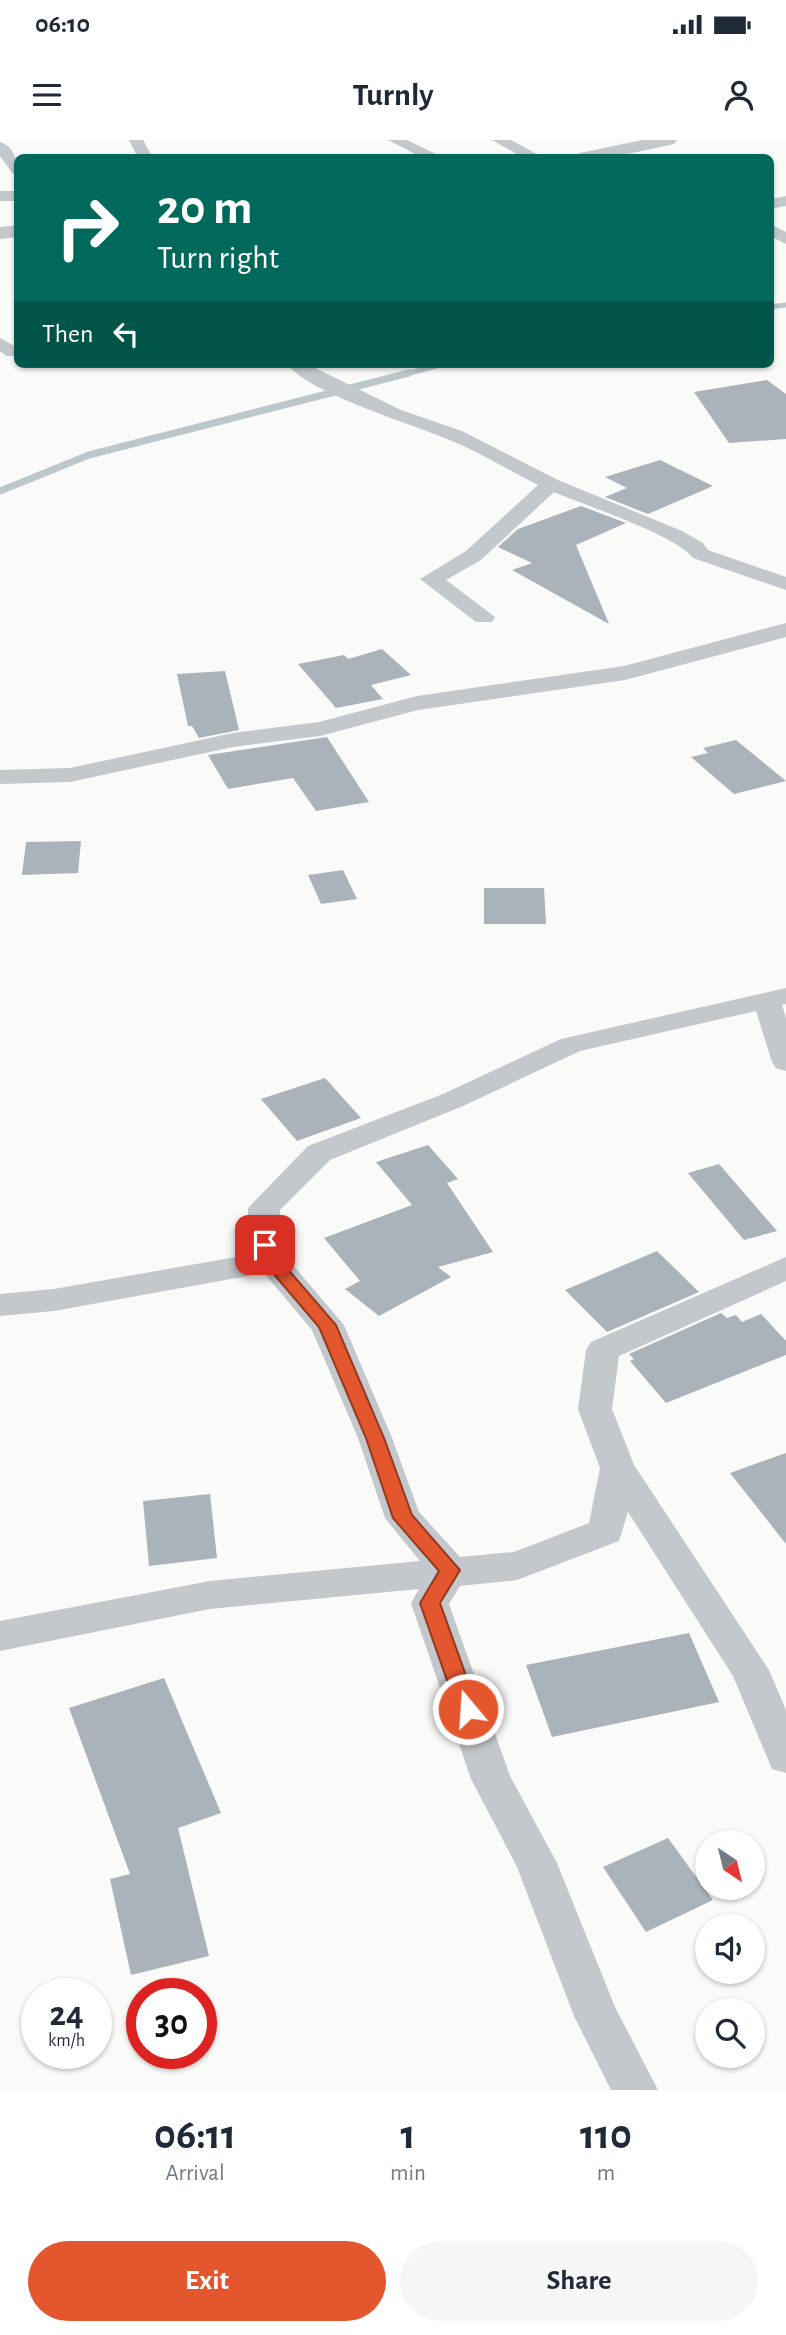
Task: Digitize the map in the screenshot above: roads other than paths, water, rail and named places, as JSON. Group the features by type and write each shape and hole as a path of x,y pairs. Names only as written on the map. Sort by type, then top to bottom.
{"street":[{"path":"395,140 428,154"},
{"path":"499,140 529,154"},
{"path":"600,154 668,140"},
{"path":"0,146 14,165"},
{"path":"301,368 310,375 394,414 455,435 551,484 675,535 696,547 700,554 786,584"},
{"path":"484,617 431,579 479,551 488,539 503,530 551,484"},
{"path":"0,777 70,775 233,740 320,729 417,703 625,673 786,630"},
{"path":"450,1570 403,1518 375,1438 327,1325 272,1261 265,1245 264,1208 319,1153 453,1100 571,1045 776,998 786,1062"},
{"path":"0,1305 54,1300 272,1261"},
{"path":"786,1268 603,1350 595,1409 618,1468 750,1670 786,1758"},
{"path":"0,1636 210,1595 450,1570 517,1566 606,1531 618,1468"},
{"path":"450,1570 430,1603 491,1779 536,1863 596,2016 635,2090"}],"waterway":[{"path":"774,306 786,305"},
{"path":"402,375 429,368"},
{"path":"0,491 89,455 409,373"}]}
